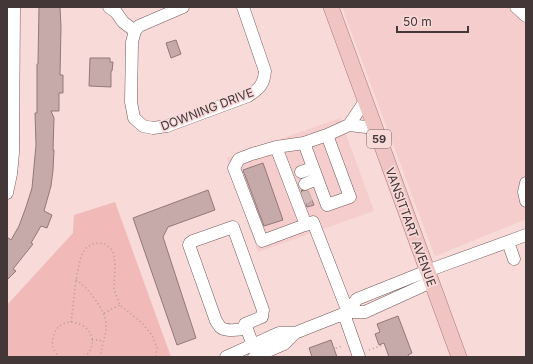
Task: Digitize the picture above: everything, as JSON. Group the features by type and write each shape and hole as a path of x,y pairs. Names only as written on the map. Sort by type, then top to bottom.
{"main road":[{"name":"VANSITTART AVENUE","path":"331,7 459,357"}],"street":[{"path":"7,193 13,153 14,7"},
{"path":"114,9 123,22 135,31 139,26 183,7"},
{"name":"DOWNING DRIVE","path":"135,31 132,42 131,102 134,118 143,126 153,128 167,126 248,96 258,90 265,79 265,71 243,7"},
{"path":"516,7 526,16"},
{"path":"349,125 365,101"},
{"path":"327,135 350,197 327,205 309,224 262,241 234,168 239,159 276,147 304,143 349,125 375,128"},
{"path":"304,143 327,205"},
{"path":"276,147 296,181 303,198 309,224 346,313 359,357"},
{"path":"296,181 315,173"},
{"path":"526,183 524,192 526,201"},
{"path":"303,198 322,191"},
{"path":"246,328 236,330 223,329 216,321 189,245 193,241 234,227 263,310 262,316 245,324 255,352"},
{"path":"226,357 255,352 284,344 295,333 346,313 357,299 429,276 526,235"},
{"path":"508,242 514,259"}],"path":[{"path":"71,322 76,280 83,252 93,244 105,244 114,254 114,290 120,305 142,322 152,335 157,348 156,357"},
{"path":"76,280 87,289 104,313 106,332 100,357"},
{"path":"104,313 120,305"},
{"path":"60,357 54,350 52,339 57,329 66,323 71,322 84,326 90,334 92,340 91,348 86,357"},
{"path":"92,340 99,340 103,342"},
{"path":"369,350 383,345"},
{"path":"334,347 334,349 342,346"}],"shaded area":[{"path":"342,7 526,7 526,219 436,256 434,254"},
{"path":"340,118 374,211 258,252 227,158"},
{"path":"115,202 171,357 7,357 7,305 73,233 74,215"}],"building":[{"path":"39,7 60,7 60,75 63,75 63,93 59,93 59,111 51,111 54,118 53,170 51,186 44,211 52,215 47,228 41,226 31,243 33,244 13,269 16,271 7,280 7,237 11,240 19,226 32,188 36,145 35,113 37,113"},
{"path":"176,40 181,54 171,58 166,43"},
{"path":"90,58 110,58 110,62 113,62 111,71 111,87 89,86"},
{"path":"263,163 283,220 264,226 243,170"},
{"path":"208,190 215,210 168,227 163,237 196,338 177,345 133,218"},
{"path":"301,190 308,191 314,205 307,207"},
{"path":"398,316 412,353 408,355 409,357 389,357 384,343 379,345 375,334 380,332 377,324"},
{"path":"331,340 337,357 312,357 309,348"}],"tunnel":[{"path":"302,199 310,195"}]}
